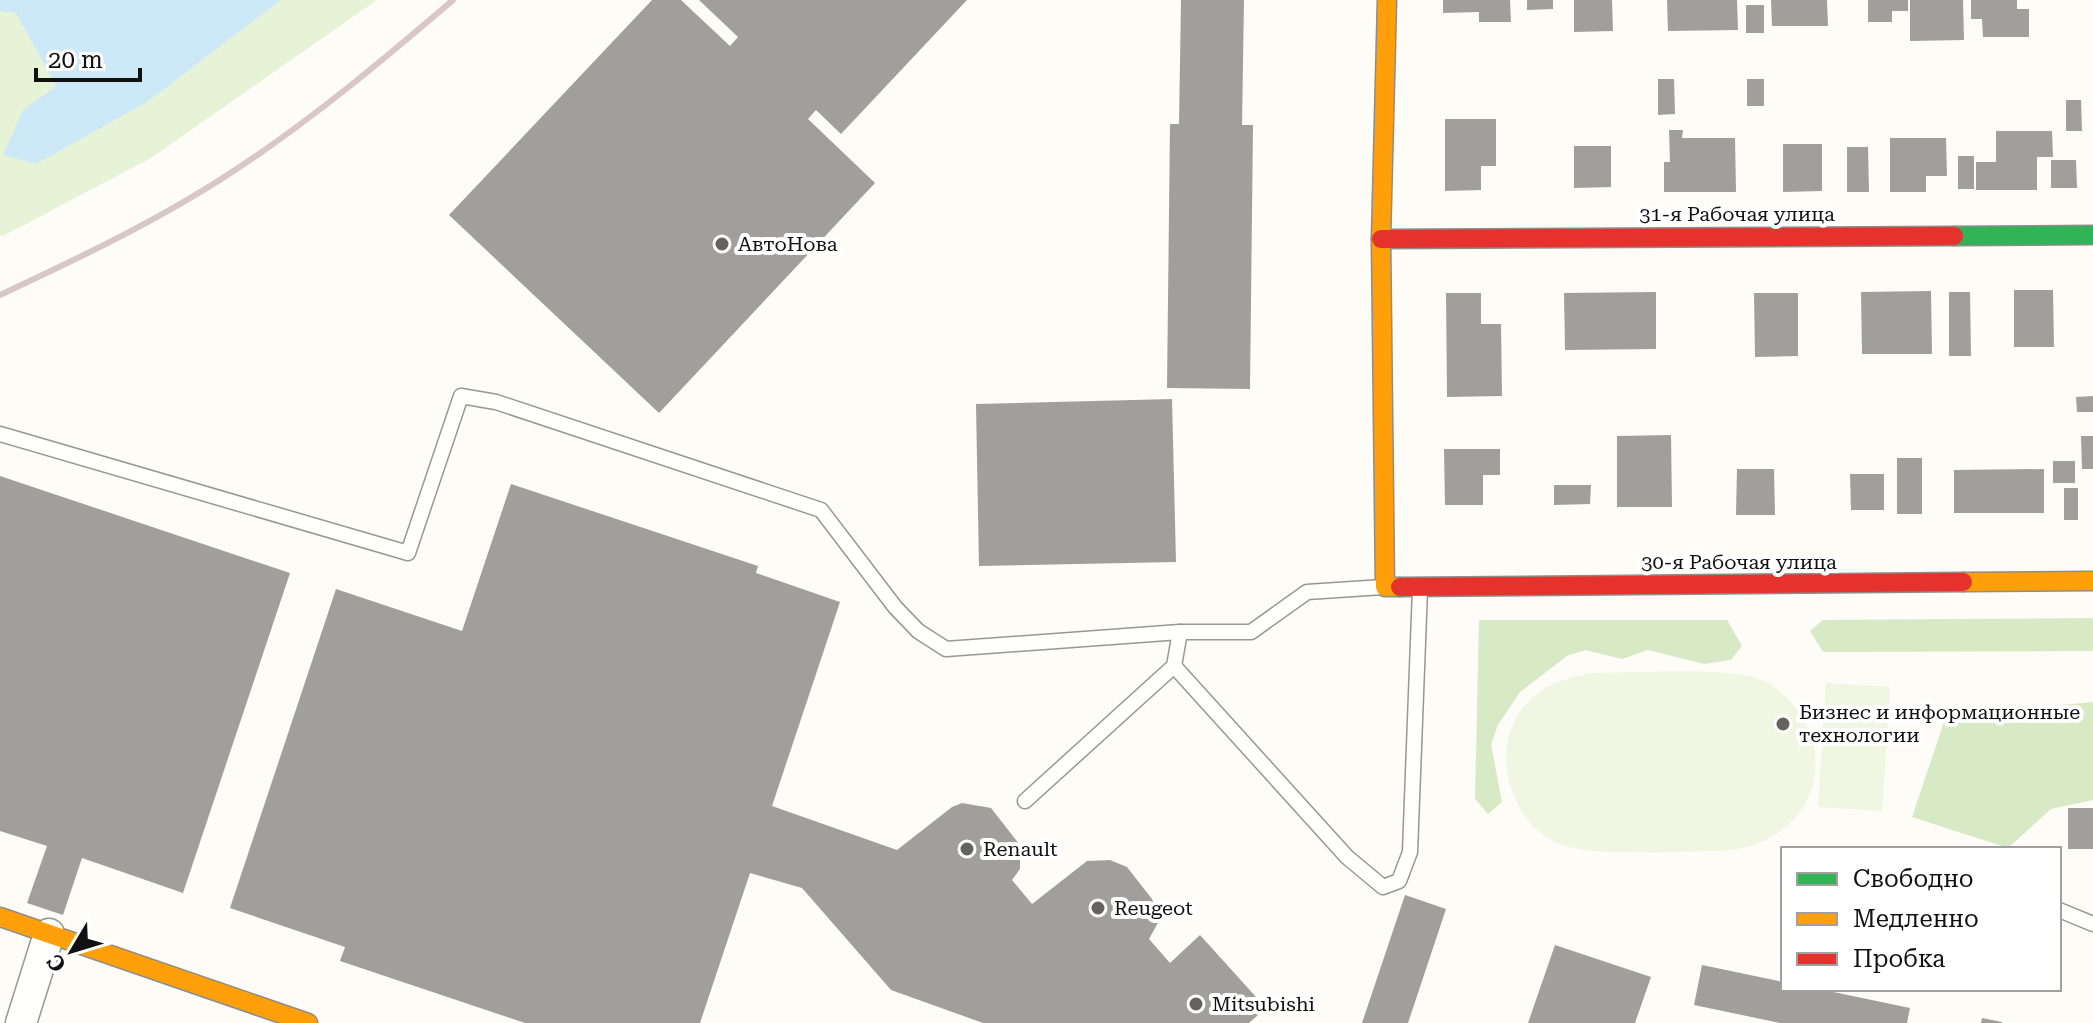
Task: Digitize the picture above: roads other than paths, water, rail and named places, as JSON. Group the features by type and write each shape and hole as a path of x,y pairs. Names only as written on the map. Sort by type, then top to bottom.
{"street":[{"path":"1385,587 1381,239 1387,0"},
{"name":"31-я Рабочая улица","path":"1381,239 2093,235"},
{"name":"30-я Рабочая улица","path":"1385,587 2093,581"},
{"path":"0,917 308,1023"},
{"path":"21,1023 49,934"}],"lane":[{"path":"0,434 408,553 461,396 496,402 821,510 895,607 918,631 946,649 1180,632 1251,632 1307,592 1385,587"},
{"path":"1174,666 1347,857 1383,887 1399,881 1410,852 1420,587"},
{"path":"1025,801 1174,666 1180,632"},
{"path":"2061,911 2093,924"}],"water":[{"path":"0,0 281,0 147,102 36,164 3,155 23,110 56,86 16,13 0,11"}],"railway":[{"path":"0,295 147,222 232,172 345,90 453,0"}],"place":[{"name":"АвтоНова","path":"722,244"},
{"name":"Бизнес и информационные технологии","path":"1783,724"},
{"name":"Renault","path":"967,849"},
{"name":"Reugeot","path":"1098,908"},
{"name":"Mitsubishi","path":"1196,1004"}]}
